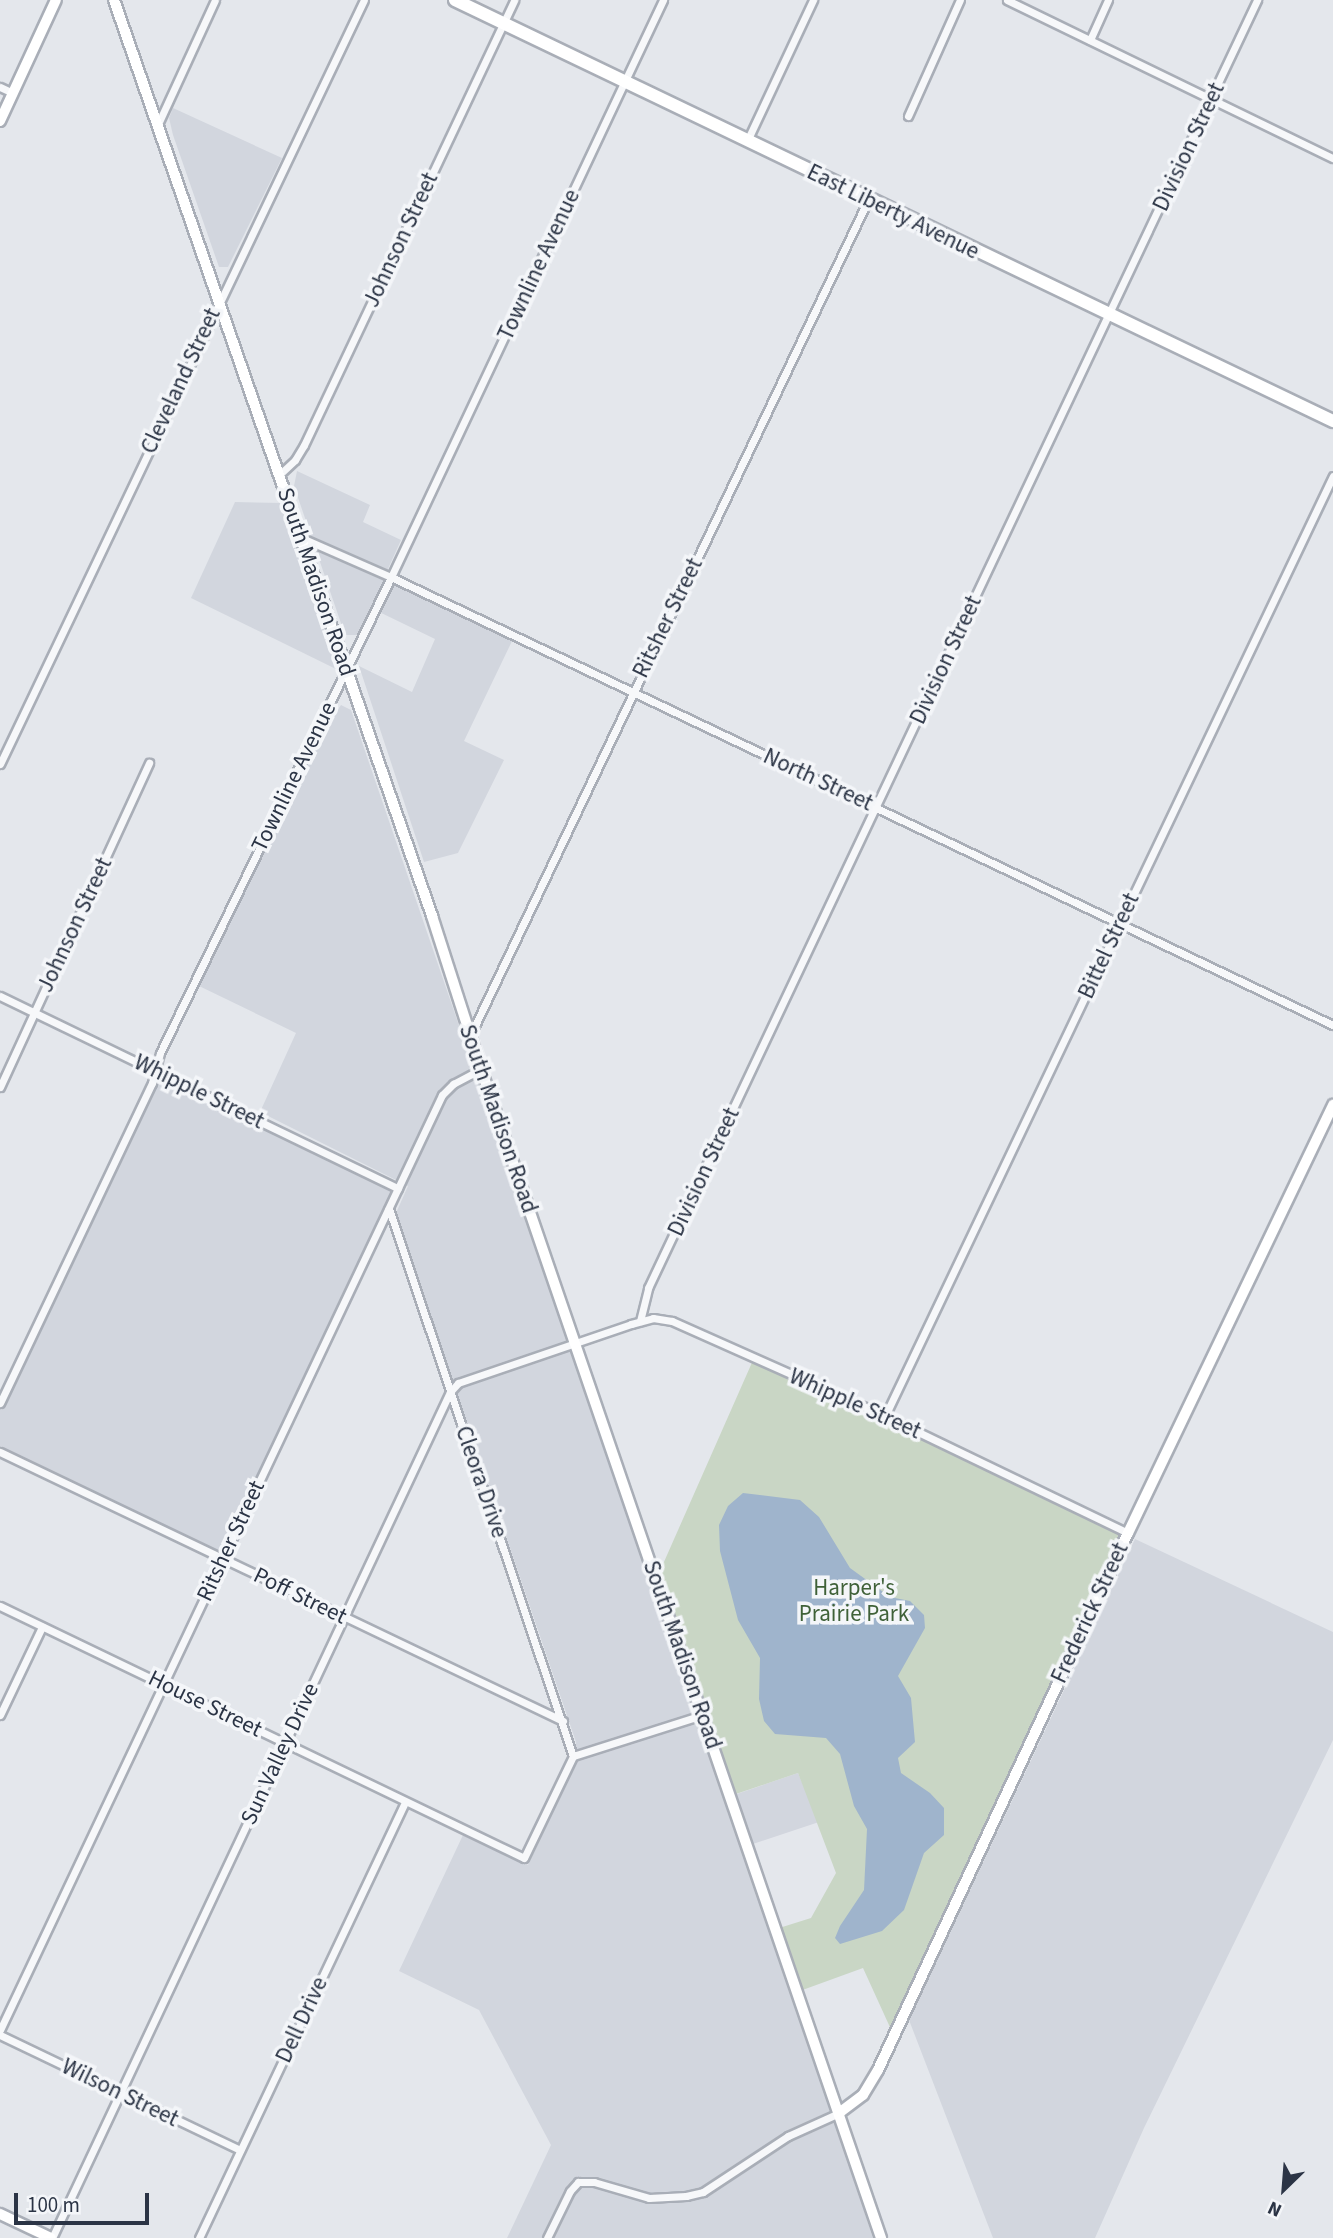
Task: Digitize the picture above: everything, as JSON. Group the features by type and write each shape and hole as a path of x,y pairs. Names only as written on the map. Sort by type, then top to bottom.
{"main road":[{"path":"0,121 56,0"},
{"name":"South Madison Road","path":"114,0 302,538 881,2238"},
{"name":"East Liberty Avenue","path":"455,0 1333,421"},
{"name":"Frederick Street","path":"839,2113 863,2095 878,2070 1128,1533 1333,1105"},
{"path":"0,2214 51,2238"}],"street":[{"path":"158,124 215,0"},
{"name":"Cleveland Street","path":"0,764 364,0"},
{"name":"Johnson Street","path":"279,475 300,453 514,0"},
{"name":"Townline Avenue","path":"0,1403 156,1070 160,1053 391,577 663,0"},
{"path":"747,141 813,0"},
{"path":"908,116 960,0"},
{"path":"1007,0 1333,158"},
{"path":"1090,40 1108,0"},
{"name":"Division Street","path":"640,1321 648,1288 1257,0"},
{"path":"0,87 13,93"},
{"name":"Ritsher Street","path":"470,1036 868,200"},
{"name":"Bittel Street","path":"885,1416 1333,476"},
{"name":"North Street","path":"302,538 391,577 1333,1025"},
{"name":"Johnson Street","path":"0,1087 149,763"},
{"name":"Whipple Street","path":"0,996 398,1188"},
{"name":"Ritsher Street","path":"0,2032 442,1095 453,1084 481,1069"},
{"name":"Cleora Drive","path":"388,1209 573,1756"},
{"name":"Whipple Street","path":"575,1344 640,1321 653,1318 673,1321 885,1416 1128,1533"},
{"path":"450,1392 468,1378 575,1344"},
{"name":"Sun Valley Drive","path":"51,2238 450,1392"},
{"name":"Poff Street","path":"0,1452 563,1721"},
{"name":"House Street","path":"0,1606 524,1858 573,1756"},
{"path":"0,1715 43,1627"},
{"path":"573,1756 702,1715"},
{"name":"Dell Drive","path":"199,2238 405,1802"},
{"name":"Wilson Street","path":"0,2032 240,2150"},
{"path":"547,2238 573,2185 583,2181 649,2198 687,2196 703,2192 788,2136 839,2113"}],"shaded area":[{"path":"173,108 282,158 228,267 219,267 173,135 169,118"},
{"path":"297,471 370,505 363,522 401,540 383,580 513,639 464,741 504,760 458,853 424,862 359,666 412,692 435,639 371,608 358,635 345,635 294,486"},
{"path":"235,502 283,503 338,670 191,598"},
{"path":"341,705 351,710 660,1613 702,1715 731,1796 798,1773 819,1822 747,1846 873,2238 507,2238 551,2145 479,2010 399,1971 463,1835 528,1865 574,1767 576,1742 396,1213 408,1186 260,1112 296,1033 197,985 320,736"},
{"path":"156,1070 398,1188 222,1559 0,1452 0,1402"},
{"path":"1135,1539 1333,1632 1333,1740 1144,2128 1095,2238 993,2238 909,2020"}],"green space":[{"name":"Harper's Prairie Park","path":"754,1358 1128,1533 894,2036 863,1968 797,1992 776,1929 811,1918 836,1873 798,1773 730,1796 656,1580"}],"water":[{"path":"743,1493 800,1500 819,1517 850,1568 890,1597 910,1601 924,1615 925,1628 898,1676 911,1698 915,1742 898,1758 901,1773 930,1793 944,1808 944,1835 924,1853 904,1910 882,1931 840,1944 835,1938 840,1926 864,1890 867,1829 854,1806 840,1754 826,1738 775,1734 764,1721 759,1699 760,1658 738,1620 720,1551 719,1525 728,1506"}]}
